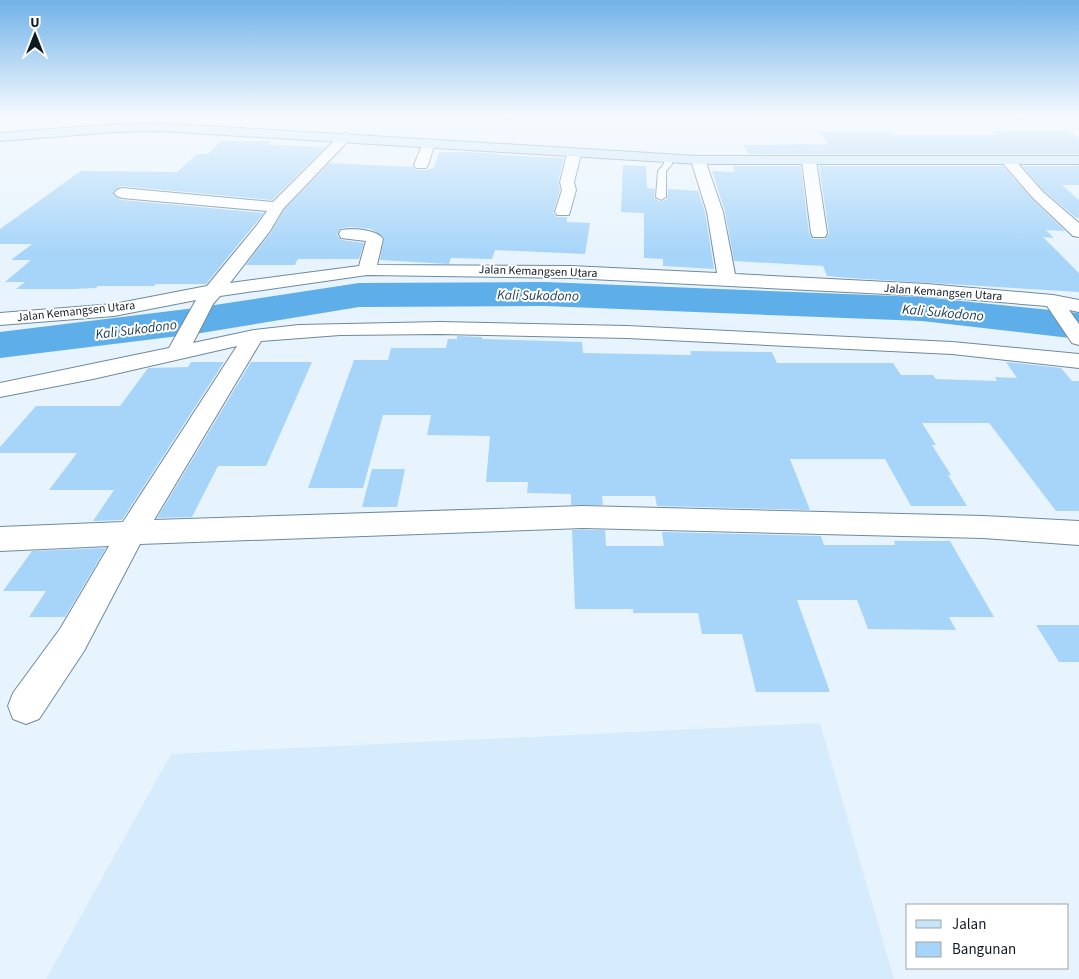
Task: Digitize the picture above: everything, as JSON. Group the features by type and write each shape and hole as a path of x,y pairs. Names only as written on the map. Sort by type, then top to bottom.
{"street":[{"path":"180,347 209,297 264,228 277,207 322,161"},
{"path":"421,165 423,161"},
{"path":"564,212 569,190 566,182 572,161"},
{"path":"698,161 715,212 727,279"},
{"path":"774,161 871,161"},
{"path":"809,161 819,233"},
{"path":"1008,161 1038,195 1079,232"},
{"path":"122,193 277,207"},
{"path":"347,234 375,239 367,270"},
{"name":"Jalan Kemangsen Utara","path":"0,318 114,310 209,297 367,270 562,272 727,279 927,290 1064,306"},
{"path":"1064,306 1079,339"},
{"path":"0,390 93,372 180,347 299,331 440,328 627,332 952,348 1079,361"},
{"path":"26,706 72,640 132,532 254,336"},
{"path":"0,539 132,532 583,517 983,527 1079,533"}],"lane":[{"path":"661,197 662,170 668,164 668,161"}],"shaded area":[{"path":"820,723 894,979 46,979 171,754"}],"building":[{"path":"190,161 312,161 272,200 122,186 113,192 116,197 122,200 264,213 206,284 16,289 25,282 5,282 31,260 11,260 32,244 0,244 0,229 81,171 177,172"},
{"path":"436,161 563,161 558,182 560,190 553,213 557,217 567,217 567,222 590,223 585,254 495,250 492,259 451,258 449,264 380,260 384,238 371,229 351,227 341,228 337,235 341,240 364,243 359,259 298,259 295,265 246,265 271,232 284,210 329,163 413,167 416,170 434,168"},
{"path":"623,165 646,166 647,188 655,189 654,197 660,202 667,199 668,189 698,191 705,212 714,269 663,266 663,259 644,258 644,213 621,212"},
{"path":"733,166 801,166 809,233 813,239 825,239 829,233 819,166 1003,166 1032,199 1065,231 1046,230 1054,238 1043,237 1079,273 1079,292 849,278 827,276 823,266 734,261 725,212 712,171 735,172"},
{"path":"1022,166 1079,166 1079,185 1062,185 1079,200 1079,218 1075,217 1044,191"},
{"path":"457,336 482,337 482,339 582,342 583,353 691,355 690,351 772,352 777,363 893,363 901,375 933,375 936,379 997,381 995,377 1017,378 1006,362 1061,368 1072,381 1079,381 1079,511 1056,511 989,423 922,423 936,445 932,445 951,475 948,475 967,506 911,506 885,459 790,459 810,510 657,506 655,496 602,496 603,505 571,505 571,494 527,493 528,482 486,482 490,436 427,435 431,415 383,415 363,488 308,488 354,360 388,360 391,348 446,348 448,339 457,339"},
{"path":"191,362 224,362 122,520 93,521 114,490 49,490 77,453 0,453 0,447 36,406 120,406 148,368 188,367"},
{"path":"251,362 312,362 266,466 218,466 192,517 157,518"},
{"path":"372,469 405,469 397,507 362,507"},
{"path":"572,530 605,530 606,546 664,546 662,532 821,536 824,545 895,545 894,541 950,541 994,617 949,617 956,630 868,629 857,600 797,600 830,692 756,692 742,634 702,634 698,613 633,613 633,609 575,609"},
{"path":"106,548 65,617 29,617 46,591 3,591 32,551"},
{"path":"1036,625 1079,625 1079,662 1059,662"}],"waterway":[{"name":"Kali Sukodono","path":"0,345 195,321 359,295 545,294 922,309 1079,326"}]}
